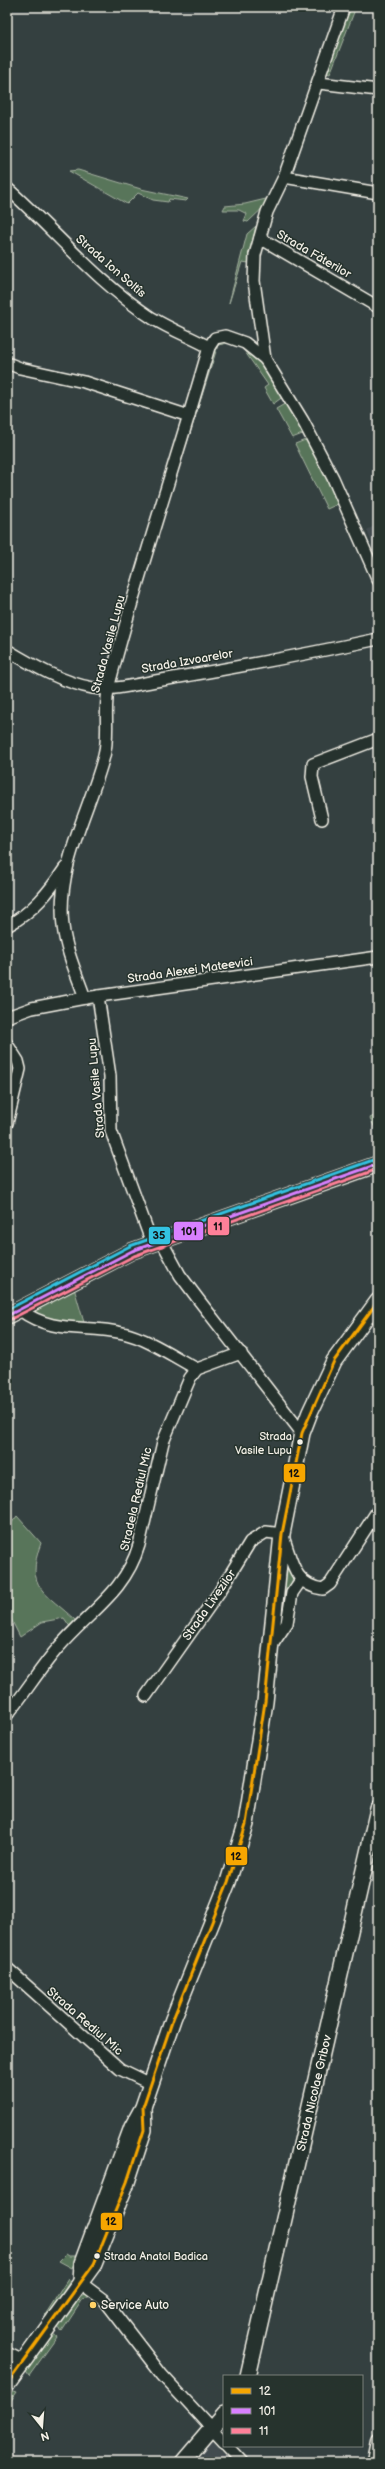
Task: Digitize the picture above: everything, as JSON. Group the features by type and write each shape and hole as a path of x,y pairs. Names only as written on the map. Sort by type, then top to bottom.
{"street":[{"path":"260,238 268,212 284,177 319,83 344,7"},
{"path":"319,83 378,90"},
{"path":"284,177 378,193"},
{"name":"Strada Ion Soltîs","path":"7,188 98,275 152,318 210,345"},
{"name":"Strada Făterilor","path":"265,359 254,281 255,255 260,238 376,304"},
{"name":"Strada Făterilor","path":"210,345 220,336 229,337 250,346 265,359 296,409 333,478 378,580"},
{"name":"Strada Vasile Lupu","path":"85,998 71,957 64,927 62,903 67,865 104,755 108,688 149,542 210,345"},
{"path":"7,362 20,368 105,388 189,416"},
{"name":"Strada Izvoarelor","path":"7,650 23,660 75,683 94,688 108,688 185,676 378,639"},
{"path":"322,819 312,777 313,764 378,739"},
{"path":"7,926 27,913 48,894 67,865"},
{"name":"Strada Alexei Mateevici","path":"7,1017 32,1008 85,998 378,957"},
{"name":"Strada Vasile Lupu","path":"98,996 110,1076 111,1131 156,1241 180,1275 302,1433"},
{"path":"7,1044 18,1061 20,1069 7,1123"},
{"path":"14,1313 109,1262 156,1241 378,1164"},
{"path":"7,2384 81,2283 82,2262 132,2127 143,2107 172,2019 238,1854 256,1769 272,1645 282,1534 302,1433 310,1412 334,1361 378,1301"},
{"path":"14,1313 50,1326 124,1333 197,1369 240,1352"},
{"name":"Stradela Rediul Mic","path":"7,1714 57,1649 90,1613 110,1598 126,1576 134,1561 139,1545 163,1442 187,1385 197,1369"},
{"path":"282,1534 301,1580 313,1588 327,1587 378,1510"},
{"name":"Strada Livezilor","path":"146,1696 220,1591 250,1542 266,1532 282,1534"},
{"path":"272,1645 287,1623 292,1594 301,1580"},
{"name":"Strada Nicolae Gribov","path":"248,2375 378,1809"},
{"name":"Strada Rediul Mic","path":"7,1968 120,2069 151,2084"},
{"path":"81,2283 105,2302 162,2375 223,2441"},
{"path":"7,2353 23,2361"},
{"path":"183,2462 223,2415"},
{"path":"373,2462 378,2438"},
{"path":"229,2447 243,2462"}],"shaded area":[{"path":"378,524 378,560 367,530"},
{"path":"213,2441 232,2462 211,2462 200,2452 209,2442"}],"green space":[{"path":"349,7 356,7 330,74 326,73"},
{"path":"78,170 141,189 188,199 186,201 169,199 168,202 153,200 138,193 127,204 69,171"},
{"path":"270,198 268,203 248,222 244,221 247,214 239,210 223,210 225,206 245,204"},
{"path":"256,226 249,263 242,262 229,303 247,234"},
{"path":"236,341 235,346 228,343 218,345 186,446 184,444 214,346 218,342"},
{"path":"246,347 269,371 284,396 273,404 264,388 268,385 243,349"},
{"path":"288,402 305,433 292,438 276,409"},
{"path":"308,439 340,503 327,509 295,444"},
{"path":"378,1114 378,1134 370,1118"},
{"path":"74,1288 85,1326 72,1326 37,1315 35,1310"},
{"path":"17,1516 41,1543 36,1558 35,1571 37,1580 47,1596 76,1621 71,1628 64,1618 42,1622 20,1637 7,1611 7,1529"},
{"path":"284,1546 293,1576 284,1623 279,1632"},
{"path":"66,2254 69,2256 77,2256 72,2268 59,2261"},
{"path":"68,2279 70,2281 48,2317 45,2315"},
{"path":"85,2294 93,2297 83,2299 62,2331 56,2326 78,2298"},
{"path":"52,2333 57,2337 29,2376 25,2370"},
{"path":"11,2390 17,2392 7,2406 7,2395"}],"transit line":[{"name":"35","path":"7,1310 130,1246 376,1159"},
{"name":"101","path":"7,1316 132,1251 378,1164"},
{"name":"11","path":"9,1320 134,1256 378,1169"},
{"name":"12","path":"7,2384 94,2264 127,2182 144,2130 143,2107 173,2019 228,1882 246,1824 265,1702 282,1534 302,1433 334,1361 378,1301"}],"place":[{"name":"Strada Vasile Lupu","path":"300,1442"},
{"name":"Strada Anatol Badica","path":"97,2256"},
{"name":"Service Auto","path":"93,2305"}]}
